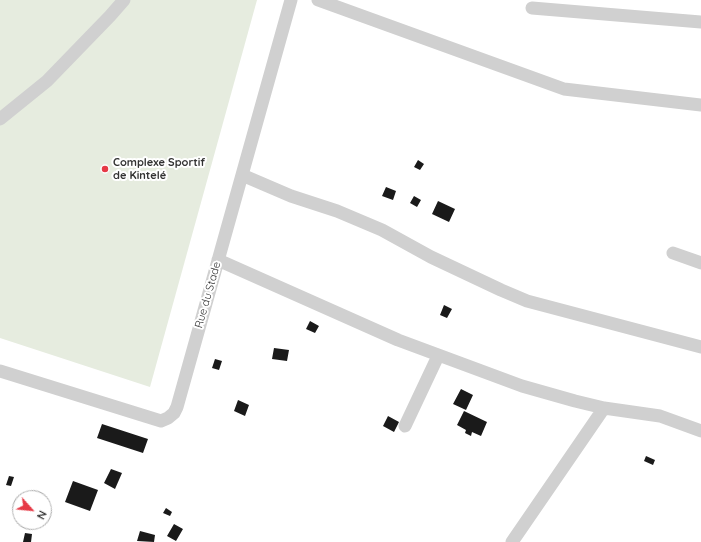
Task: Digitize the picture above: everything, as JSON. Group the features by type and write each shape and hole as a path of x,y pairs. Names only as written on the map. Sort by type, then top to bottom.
{"street":[{"path":"0,119 47,81 124,0"},
{"name":"Rue du Stade","path":"0,371 161,421 174,414 291,0"},
{"path":"318,0 564,89 701,105"},
{"path":"532,8 701,22"},
{"path":"242,175 291,196 337,211 382,230 431,257 527,301 701,347"},
{"path":"673,253 701,263"},
{"path":"218,260 391,337 438,356 522,386 604,408 660,416 701,431"},
{"path":"405,426 438,356"},
{"path":"512,542 604,408"}],"shaded area":[{"name":"Complexe Sportif de Kintelé","path":"0,0 257,0 150,387 0,338"}],"building":[{"path":"418,160 424,164 420,170 414,167"},
{"path":"386,187 396,191 393,200 382,196"},
{"path":"414,196 421,200 417,207 410,203"},
{"path":"438,201 455,209 449,222 432,214"},
{"path":"444,305 452,309 447,318 440,315"},
{"path":"310,321 319,326 315,333 306,329"},
{"path":"274,348 289,350 287,361 272,359"},
{"path":"215,359 222,361 219,370 212,368"},
{"path":"461,389 473,395 466,410 453,404"},
{"path":"238,400 249,405 245,416 234,411"},
{"path":"464,411 487,422 481,436 472,432 471,436 465,433 466,430 457,425"},
{"path":"388,416 399,422 394,432 383,426"},
{"path":"102,424 148,439 143,453 97,438"},
{"path":"646,456 655,460 653,465 644,461"},
{"path":"111,469 122,473 115,489 104,483"},
{"path":"9,476 14,477 11,486 6,485"},
{"path":"73,481 98,490 90,511 65,502"},
{"path":"166,508 172,512 170,516 163,513"},
{"path":"174,524 183,529 176,541 167,536"},
{"path":"140,531 155,535 154,542 137,541"},
{"path":"25,533 32,534 31,542 23,542"}],"place":[{"name":"Complexe Sportif de Kintelé","path":"105,169"}]}
